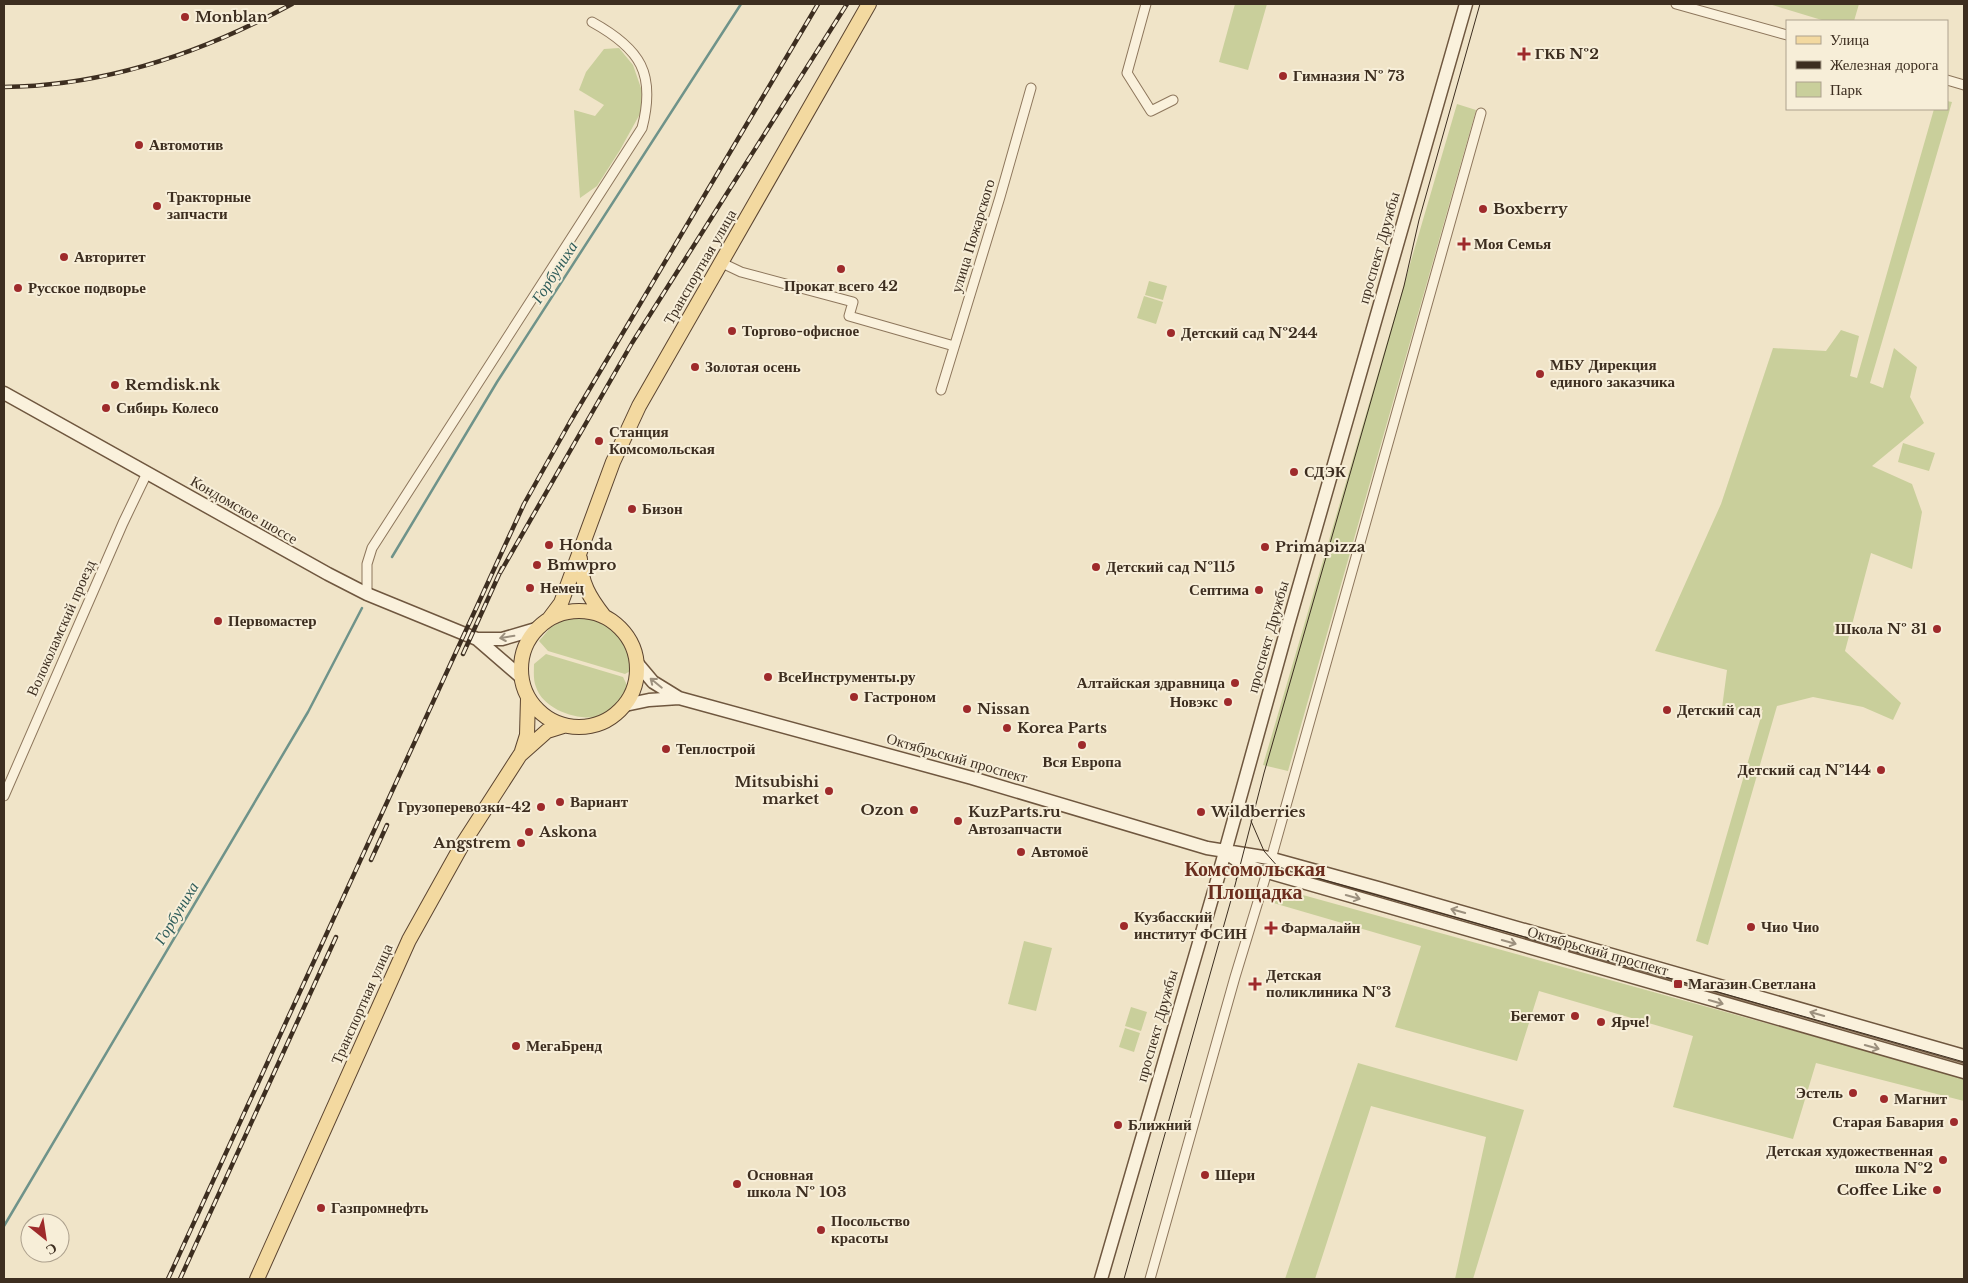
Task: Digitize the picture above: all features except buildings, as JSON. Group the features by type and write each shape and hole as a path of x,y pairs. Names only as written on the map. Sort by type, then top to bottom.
{"main road":[{"name":"Транспортная улица","path":"549,619 561,603 580,557 613,462 628,428 869,4"},
{"name":"проспект Дружбы","path":"1101,1279 1225,852 1466,4"},
{"name":"Кондомское шоссе","path":"4,393 279,549 367,594 477,639 521,677"},
{"name":"Транспортная улица","path":"580,557 581,577 588,596 604,616"},
{"path":"586,611 604,616 620,628 632,644 637,663 637,678 633,692 625,705 612,717 597,725 580,728 562,726 549,720 537,710 528,698 521,677 521,660 526,644 536,630 549,619 567,612 586,611"},
{"name":"Кондомское шоссе","path":"477,639 502,638 536,630"},
{"name":"Октябрьский проспект","path":"637,663 653,682 679,698 962,776 1225,852 1272,859 1964,1056"},
{"name":"Транспортная улица","path":"258,1279 408,940 462,845 520,755 527,735 528,698"},
{"name":"Октябрьский проспект","path":"625,705 649,700 679,698"},
{"name":"Транспортная улица","path":"520,755 548,731 562,726"},
{"name":"Октябрьский проспект","path":"1225,852 1241,863 1267,872 1964,1072"}],"street":[{"path":"1146,4 1127,73 1151,111 1173,100"},
{"path":"1676,4 1786,35"},
{"path":"367,594 367,564 372,548 642,128 649,92 643,68 636,56 621,40 592,22"},
{"path":"1948,80 1964,85"},
{"name":"улица Пожарского","path":"941,390 1031,88"},
{"path":"1272,859 1278,829 1481,113"},
{"path":"722,263 742,272 853,302 849,316 954,346"},
{"name":"Волоколамский проезд","path":"4,796 123,523 147,473"},
{"path":"1150,1279 1235,977 1267,872"}],"green space":[{"path":"1235,4 1267,4 1248,70 1219,62"},
{"path":"1769,4 1859,4 1854,20 1822,20"},
{"path":"619,48 633,65 642,91 641,112 597,186 580,198 574,110 595,116 604,105 579,90 586,72 604,49"},
{"path":"1948,101 1952,102 1870,383 1883,388 1894,348 1917,367 1910,397 1924,423 1872,466 1912,484 1922,512 1912,569 1871,553 1845,651 1901,703 1893,720 1863,707 1813,697 1777,706 1708,945 1696,941 1763,710 1753,713 1722,708 1727,670 1655,651 1721,504 1773,348 1826,351 1841,330 1859,336 1850,376 1857,378 1934,110 1948,110"},
{"path":"1457,104 1476,110 1288,771 1263,765"},
{"path":"1149,281 1167,286 1163,300 1145,295"},
{"path":"1144,296 1163,302 1156,324 1137,318"},
{"path":"1903,443 1935,453 1929,471 1898,462"},
{"path":"569,617 594,620 605,623 614,629 626,645 632,670 625,674 548,651 539,641 551,627"},
{"path":"546,654 623,677 629,689 625,697 607,715 584,717 564,713 540,695 535,684 534,664"},
{"path":"1272,891 1292,892 1964,1078 1964,1101 1816,1063 1793,1139 1673,1107 1693,1036 1539,991 1517,1061 1395,1027 1421,946 1270,902"},
{"path":"1024,941 1052,948 1036,1011 1008,1004"},
{"path":"1131,1007 1147,1012 1141,1031 1125,1026"},
{"path":"1125,1028 1140,1033 1134,1052 1119,1047"},
{"path":"1358,1063 1524,1110 1473,1279 1455,1279 1486,1137 1371,1106 1315,1279 1285,1279"}],"waterway":[{"name":"Горбуниха","path":"392,557 497,382 741,4"},
{"name":"Горбуниха","path":"4,1226 308,712 362,608"}],"tram line":[{"path":"1124,1279 1233,893 1264,773 1404,286 1419,220 1480,4"},
{"path":"1251,821 1264,851 1279,868"},
{"path":"1236,879 1252,868 1263,866 1282,868 1964,1062"}],"railway":[{"path":"4,87 80,80 153,64 224,38 292,4"},
{"path":"168,1279 524,504 570,422 818,4"},
{"path":"500,573 632,343 847,4"},
{"path":"463,654 502,568"},
{"path":"371,860 387,825"},
{"path":"180,1279 336,937"}],"place":[{"name":"Monblan","path":"185,17"},
{"name":"ГКБ №2","path":"1524,54"},
{"name":"Гимназия № 73","path":"1283,76"},
{"name":"Автомотив","path":"139,145"},
{"name":"Тракторные запчасти","path":"157,206"},
{"name":"Boxberry","path":"1483,209"},
{"name":"Моя Семья","path":"1464,244"},
{"name":"Авторитет","path":"64,257"},
{"name":"Прокат всего 42","path":"841,269"},
{"name":"Русское подворье","path":"18,288"},
{"name":"Торгово-офисное","path":"732,331"},
{"name":"Детский сад №244","path":"1171,333"},
{"name":"Золотая осень","path":"695,367"},
{"name":"МБУ Дирекция единого заказчика","path":"1540,374"},
{"name":"Remdisk.nk","path":"115,385"},
{"name":"Сибирь Колесо","path":"106,408"},
{"name":"Станция Комсомольская","path":"599,441"},
{"name":"СДЭК","path":"1294,472"},
{"name":"Бизон","path":"632,509"},
{"name":"Honda","path":"549,545"},
{"name":"Primapizza","path":"1265,547"},
{"name":"Bmwpro","path":"537,565"},
{"name":"Детский сад №115","path":"1096,567"},
{"name":"Немец","path":"530,588"},
{"name":"Септима","path":"1259,590"},
{"name":"Первомастер","path":"218,621"},
{"name":"Школа № 31","path":"1937,629"},
{"name":"ВсеИнструменты.ру","path":"768,677"},
{"name":"Алтайская здравница","path":"1235,683"},
{"name":"Гастроном","path":"854,697"},
{"name":"Новэкс","path":"1228,702"},
{"name":"Nissan","path":"967,709"},
{"name":"Детский сад","path":"1667,710"},
{"name":"Korea Parts","path":"1007,728"},
{"name":"Вся Европа","path":"1082,745"},
{"name":"Теплострой","path":"666,749"},
{"name":"Детский сад №144","path":"1881,770"},
{"name":"Mitsubishi market","path":"829,791"},
{"name":"Вариант","path":"560,802"},
{"name":"Грузоперевозки-42","path":"541,807"},
{"name":"Ozon","path":"914,810"},
{"name":"Wildberries","path":"1201,812"},
{"name":"KuzParts.ru Автозапчасти","path":"958,821"},
{"name":"Askona","path":"529,832"},
{"name":"Angstrem","path":"521,843"},
{"name":"Автомоё","path":"1021,852"},
{"name":"Кузбасский институт ФСИН","path":"1124,926"},
{"name":"Чио Чио","path":"1751,927"},
{"name":"Фармалайн","path":"1271,928"},
{"name":"Детская поликлиника №3","path":"1255,984"},
{"name":"Магазин Светлана","path":"1678,984"},
{"name":"Бегемот","path":"1575,1016"},
{"name":"Ярче!","path":"1601,1022"},
{"name":"МегаБренд","path":"516,1046"},
{"name":"Эстель","path":"1853,1093"},
{"name":"Магнит","path":"1884,1099"},
{"name":"Старая Бавария","path":"1954,1122"},
{"name":"Ближний","path":"1118,1125"},
{"name":"Детская художественная школа №2","path":"1943,1160"},
{"name":"Шери","path":"1205,1175"},
{"name":"Основная школа № 103","path":"737,1184"},
{"name":"Coffee Like","path":"1937,1190"},
{"name":"Газпромнефть","path":"321,1208"},
{"name":"Посольство красоты","path":"821,1230"}],"district":[{"name":"Комсомольская Площадка","path":"1255,880"}]}
